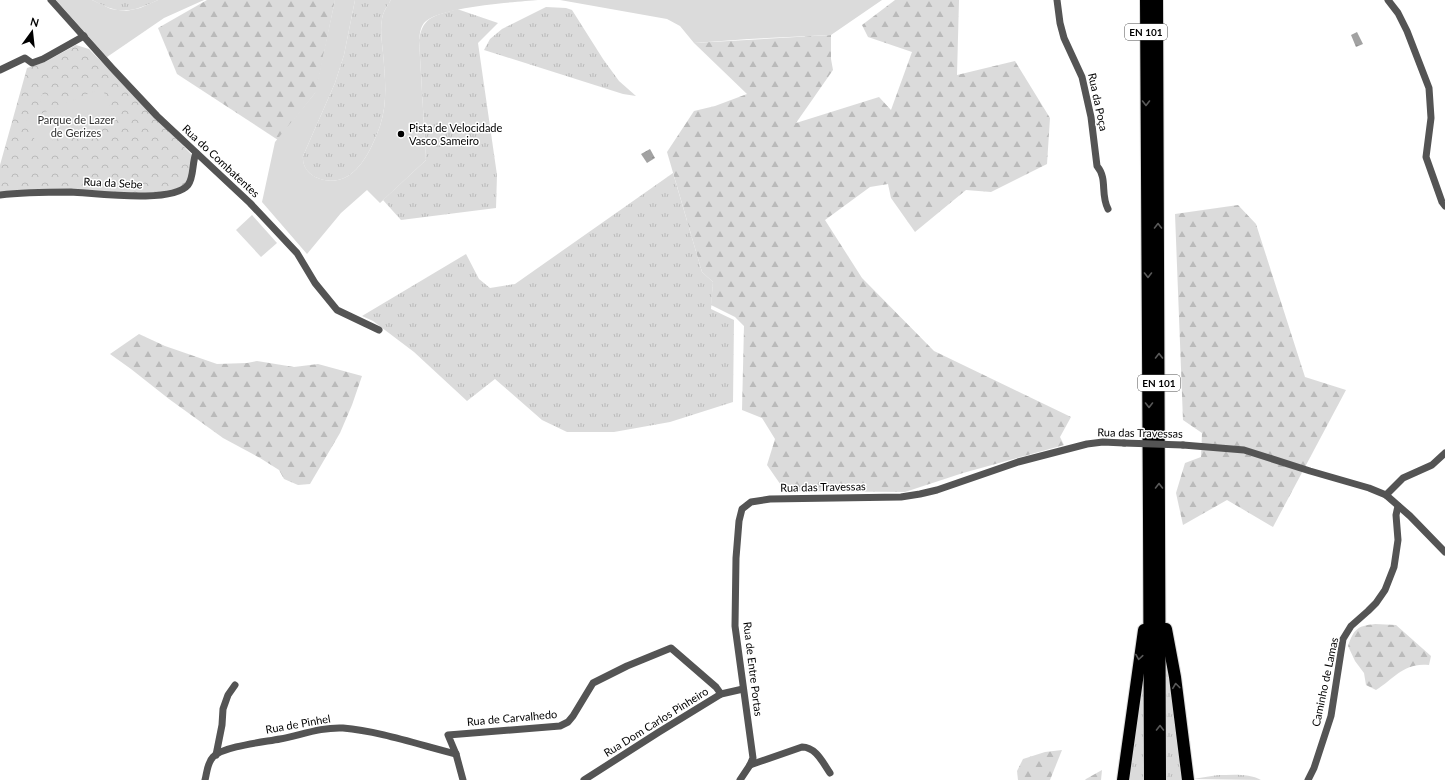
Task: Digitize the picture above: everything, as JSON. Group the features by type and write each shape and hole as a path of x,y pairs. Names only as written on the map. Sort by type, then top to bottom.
{"highway":[{"name":"EN 101","path":"1146,0 1150,521 1150,780"},
{"name":"EN 101","path":"1157,0 1160,780"},
{"path":"1160,505 1164,522 1164,604 1166,633 1175,677 1188,780"},
{"path":"1123,780 1144,629 1145,535 1150,521"}],"street":[{"name":"Rua do Combatentes","path":"51,0 157,116 250,203 297,253 315,283 337,310 378,330"},
{"name":"Rua da Poça","path":"1057,0 1060,23 1064,38 1082,77 1091,117 1097,166 1102,172 1104,202 1108,209"},
{"path":"1388,0 1398,13 1407,31 1429,88 1431,118 1426,157 1442,202 1445,206"},
{"path":"0,70 25,58 32,63 43,59 84,36"},
{"name":"Rua da Sebe","path":"0,195 38,192 69,192 146,196 180,192 189,184 196,153"},
{"name":"Rua das Travessas","path":"742,509 751,502 770,499 901,497 920,494 1034,458 1087,444 1104,442 1183,445 1244,450 1310,472 1369,488 1386,495 1410,516 1445,552"},
{"path":"1386,495 1403,478 1432,465 1445,453"},
{"name":"Caminho de Lamas","path":"1308,780 1314,768 1331,716 1344,639 1351,626 1376,603 1385,590 1394,567 1398,540 1396,515 1398,506"},
{"name":"Rua de Entre Portas","path":"740,780 753,758 735,626 736,558 739,520 742,509"},
{"name":"Rua de Carvalhedo","path":"456,754 448,735 560,726 568,722 573,716 593,682 671,648 716,687 721,694"},
{"path":"205,780 208,765 212,757 216,755 222,726 222,709 228,695 235,685"},
{"name":"Rua Dom Carlos Pinheiro","path":"584,780 721,694 743,689"},
{"name":"Rua de Pinhel","path":"216,755 245,745 323,729 341,728 363,731 456,754"},
{"path":"750,765 802,747 808,747 820,759 830,773"},
{"path":"456,754 463,780"}],"green space":[{"path":"56,0 92,0 111,9 126,11 140,8 158,0 204,0 164,18 107,57"},
{"path":"92,0 158,0 132,10 118,10"},
{"path":"207,0 335,0 316,92 278,140 177,74 158,28"},
{"name":"Pista de Velocidade Vasco Sameiro","path":"335,0 355,0 344,55 335,83 303,156 304,164 312,175 318,178 334,181 354,172 364,160 375,140 383,117 385,90 381,23 384,11 391,0 538,0 460,9 444,13 424,23 419,40 426,160 380,203 367,190 341,213 307,254 262,202 275,142 315,93"},
{"path":"355,0 391,0 384,11 381,23 385,80 383,117 375,140 368,154 354,172 334,181 326,180 312,175 307,170 304,164 303,156 335,83 344,55"},
{"path":"560,0 882,0 831,35 694,43 680,26 667,19"},
{"path":"895,0 959,0 957,75 1015,61 1050,118 1047,164 991,192 966,190 915,232 891,198 888,184 870,187 825,220 862,278 934,351 1071,417 1060,437 1064,445 963,473 905,492 785,491 767,465 775,439 762,418 742,410 744,326 735,317 711,305 713,282 702,272 667,152 694,111 715,106 747,94 694,43 831,35 831,59 833,70 796,123 879,97 891,110 912,52 868,37 862,25"},
{"path":"546,7 566,8 572,10 619,81 636,96 623,94 484,50 490,39 502,29"},
{"path":"457,9 498,23 478,43 497,175 496,208 401,220 383,200 426,160 419,40 421,32 427,21 437,15"},
{"name":"Parque de Lazer de Gerizes","path":"76,45 89,49 192,155 190,179 180,189 151,193 36,189 0,192 0,165 27,68 45,62"},
{"path":"102,88 114,115 38,147 26,120"},
{"path":"42,94 50,96 46,110 39,108"},
{"path":"673,173 702,272 713,282 711,309 734,320 733,402 670,422 614,432 567,432 542,420 495,379 467,401 414,352 373,321 362,316 466,254 479,279 490,288 515,284"},
{"path":"1238,205 1256,224 1305,377 1346,390 1273,527 1227,500 1183,525 1176,493 1185,463 1201,457 1202,433 1183,420 1175,214"},
{"path":"252,215 277,243 261,257 236,230"},
{"path":"139,334 165,346 217,364 247,363 257,361 294,367 318,364 362,376 340,433 310,484 298,485 284,479 279,470 223,438 110,354"},
{"path":"1375,624 1396,625 1431,656 1429,665 1406,668 1376,690 1366,685 1364,673 1355,661 1348,646 1354,632 1357,629"},
{"path":"1165,652 1170,680 1182,780 1166,780"},
{"path":"1143,653 1143,780 1128,780"},
{"path":"1062,750 1050,780 1018,780 1017,771 1023,759 1045,752"},
{"path":"1102,770 1101,780 1085,780 1086,779"},
{"path":"1218,775 1246,775 1261,780 1193,779"}],"water":[{"path":"1357,32 1363,44 1356,47 1351,35"},
{"path":"650,149 655,158 647,163 641,154"}],"place":[{"name":"Pista de Velocidade Vasco Sameiro","path":"401,134"}]}
